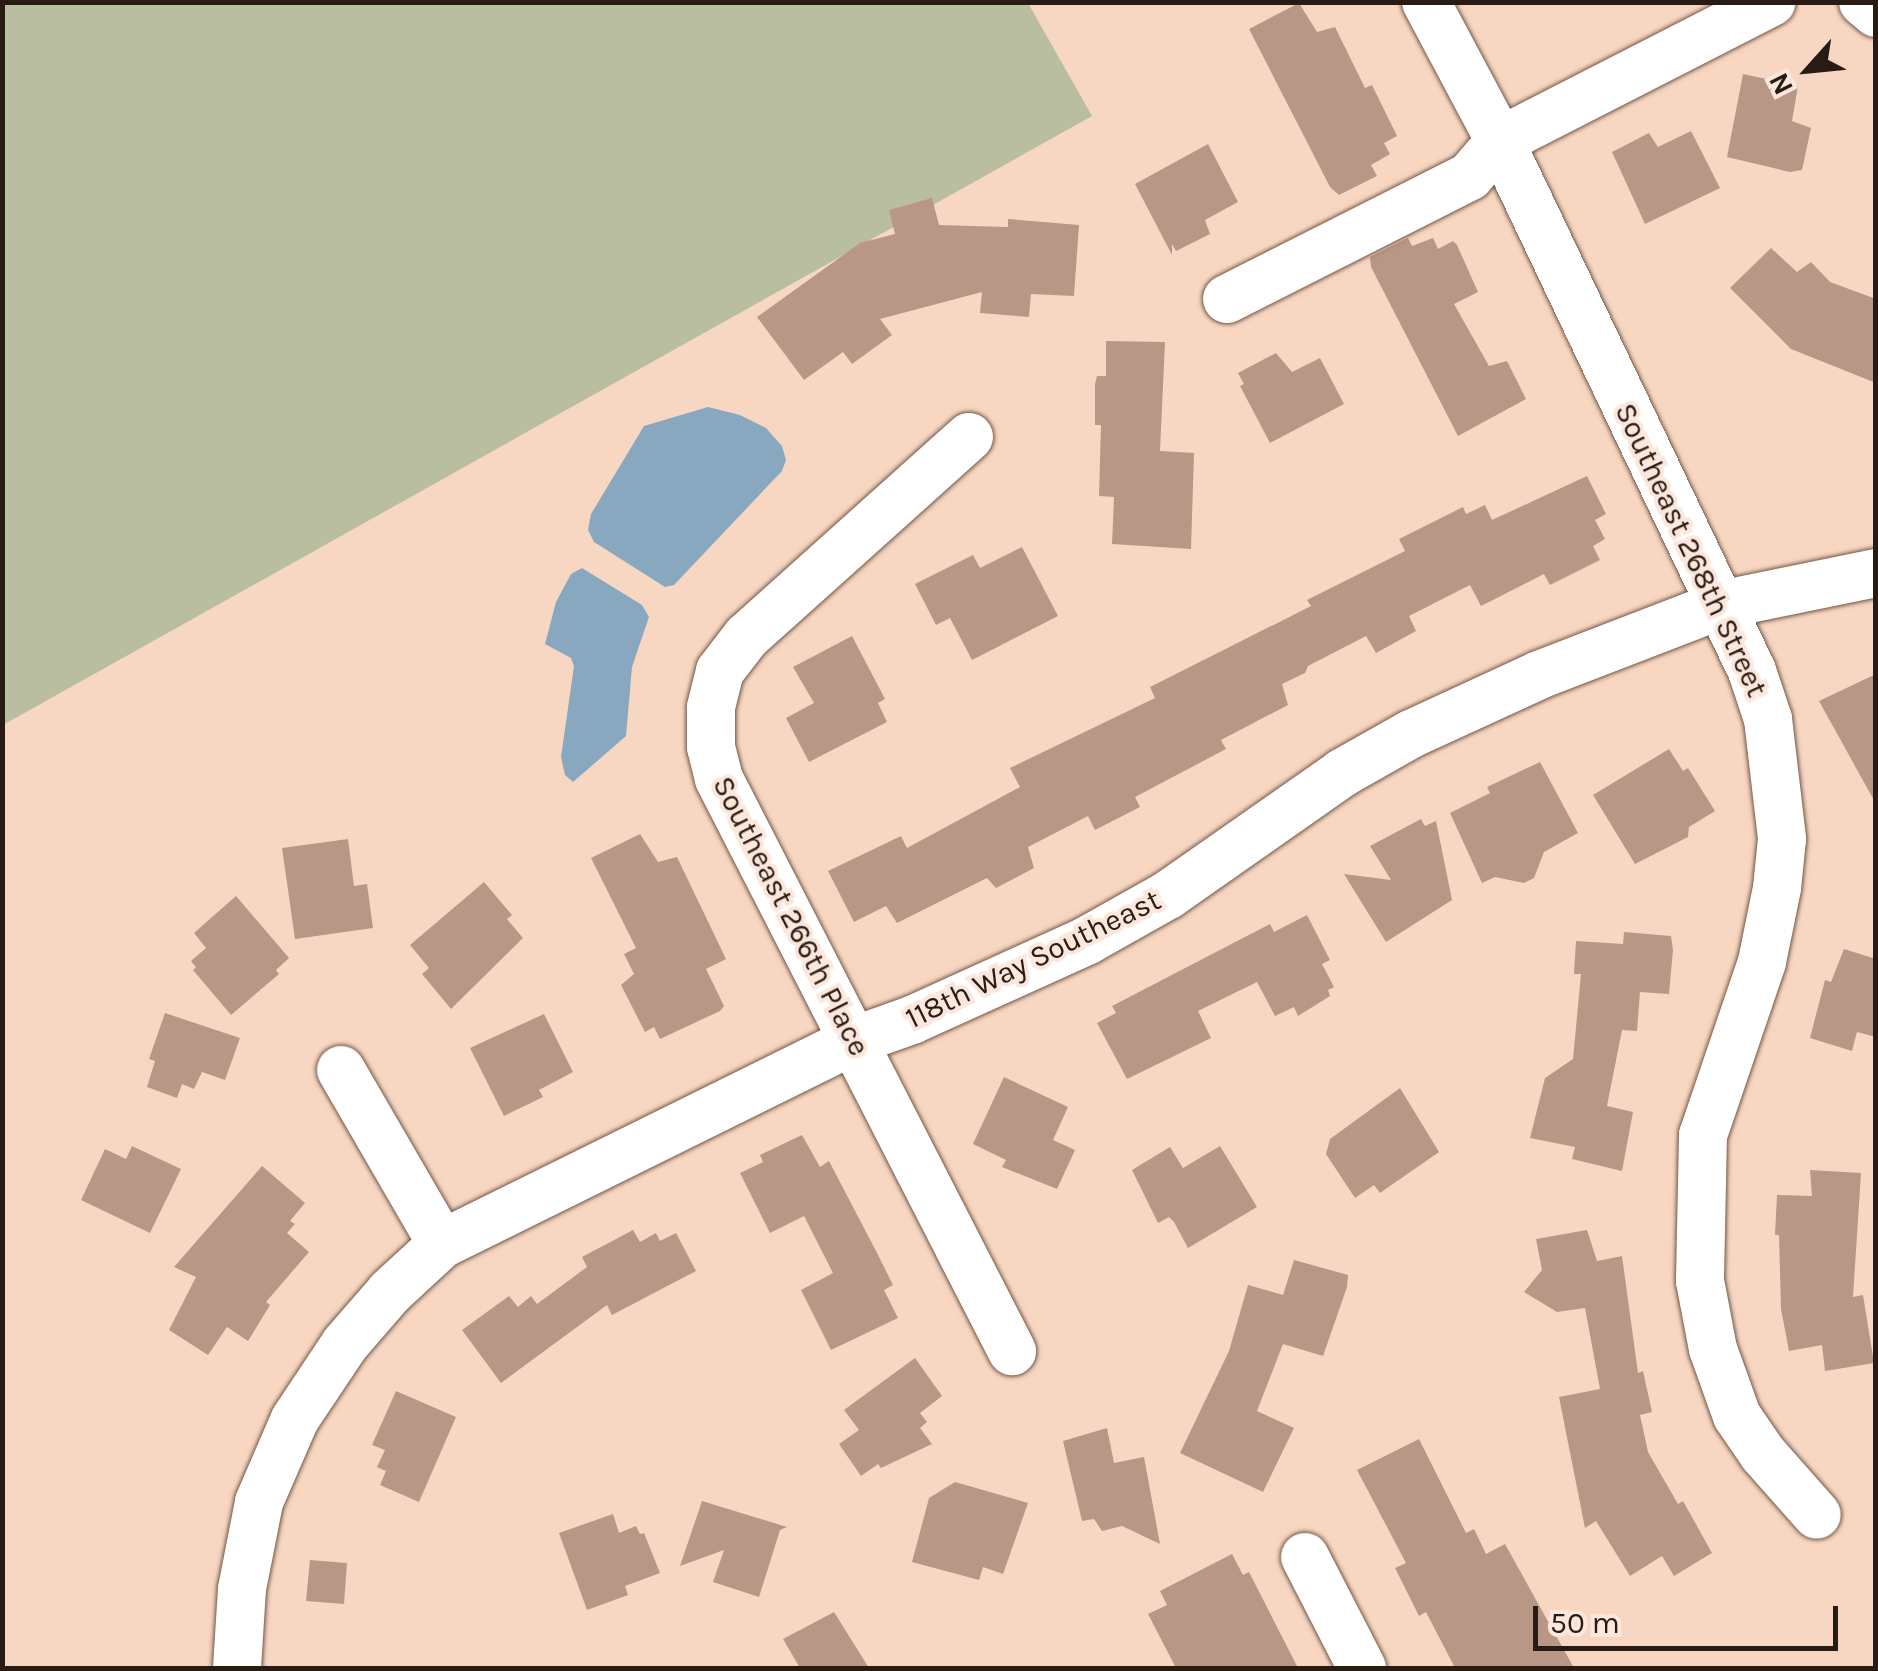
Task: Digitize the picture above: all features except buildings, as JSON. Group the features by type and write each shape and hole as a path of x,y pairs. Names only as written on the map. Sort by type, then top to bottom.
{"street":[{"name":"Southeast 268th Street","path":"1426,2 1500,141 1752,670 1768,719 1782,839 1762,962 1703,1135 1700,1281 1713,1348 1737,1416 1763,1454 1816,1515"},
{"path":"1227,299 1470,176 1500,141 1772,2"},
{"path":"1863,2 1876,13"},
{"name":"Southeast 266th Place","path":"969,437 747,636 720,672 711,708 712,748 719,779 1012,1350"},
{"name":"118th Way Southeast","path":"237,1668 242,1590 260,1502 295,1418 344,1344 390,1292 442,1244 854,1041 912,1020 1088,940 1168,896 1342,773 1411,734 1539,675 1720,605 1876,573"},
{"path":"342,1070 442,1244"},
{"path":"1304,1557 1362,1668"}],"green space":[{"path":"3,3 1028,3 1092,116 3,725"}],"water":[{"path":"708,407 740,415 766,428 782,446 786,460 782,471 674,585 665,587 594,542 588,530 591,514 644,426"},
{"path":"582,568 642,605 649,617 632,667 626,736 573,782 565,775 561,757 574,666 571,658 545,644 556,602 571,574"}]}
